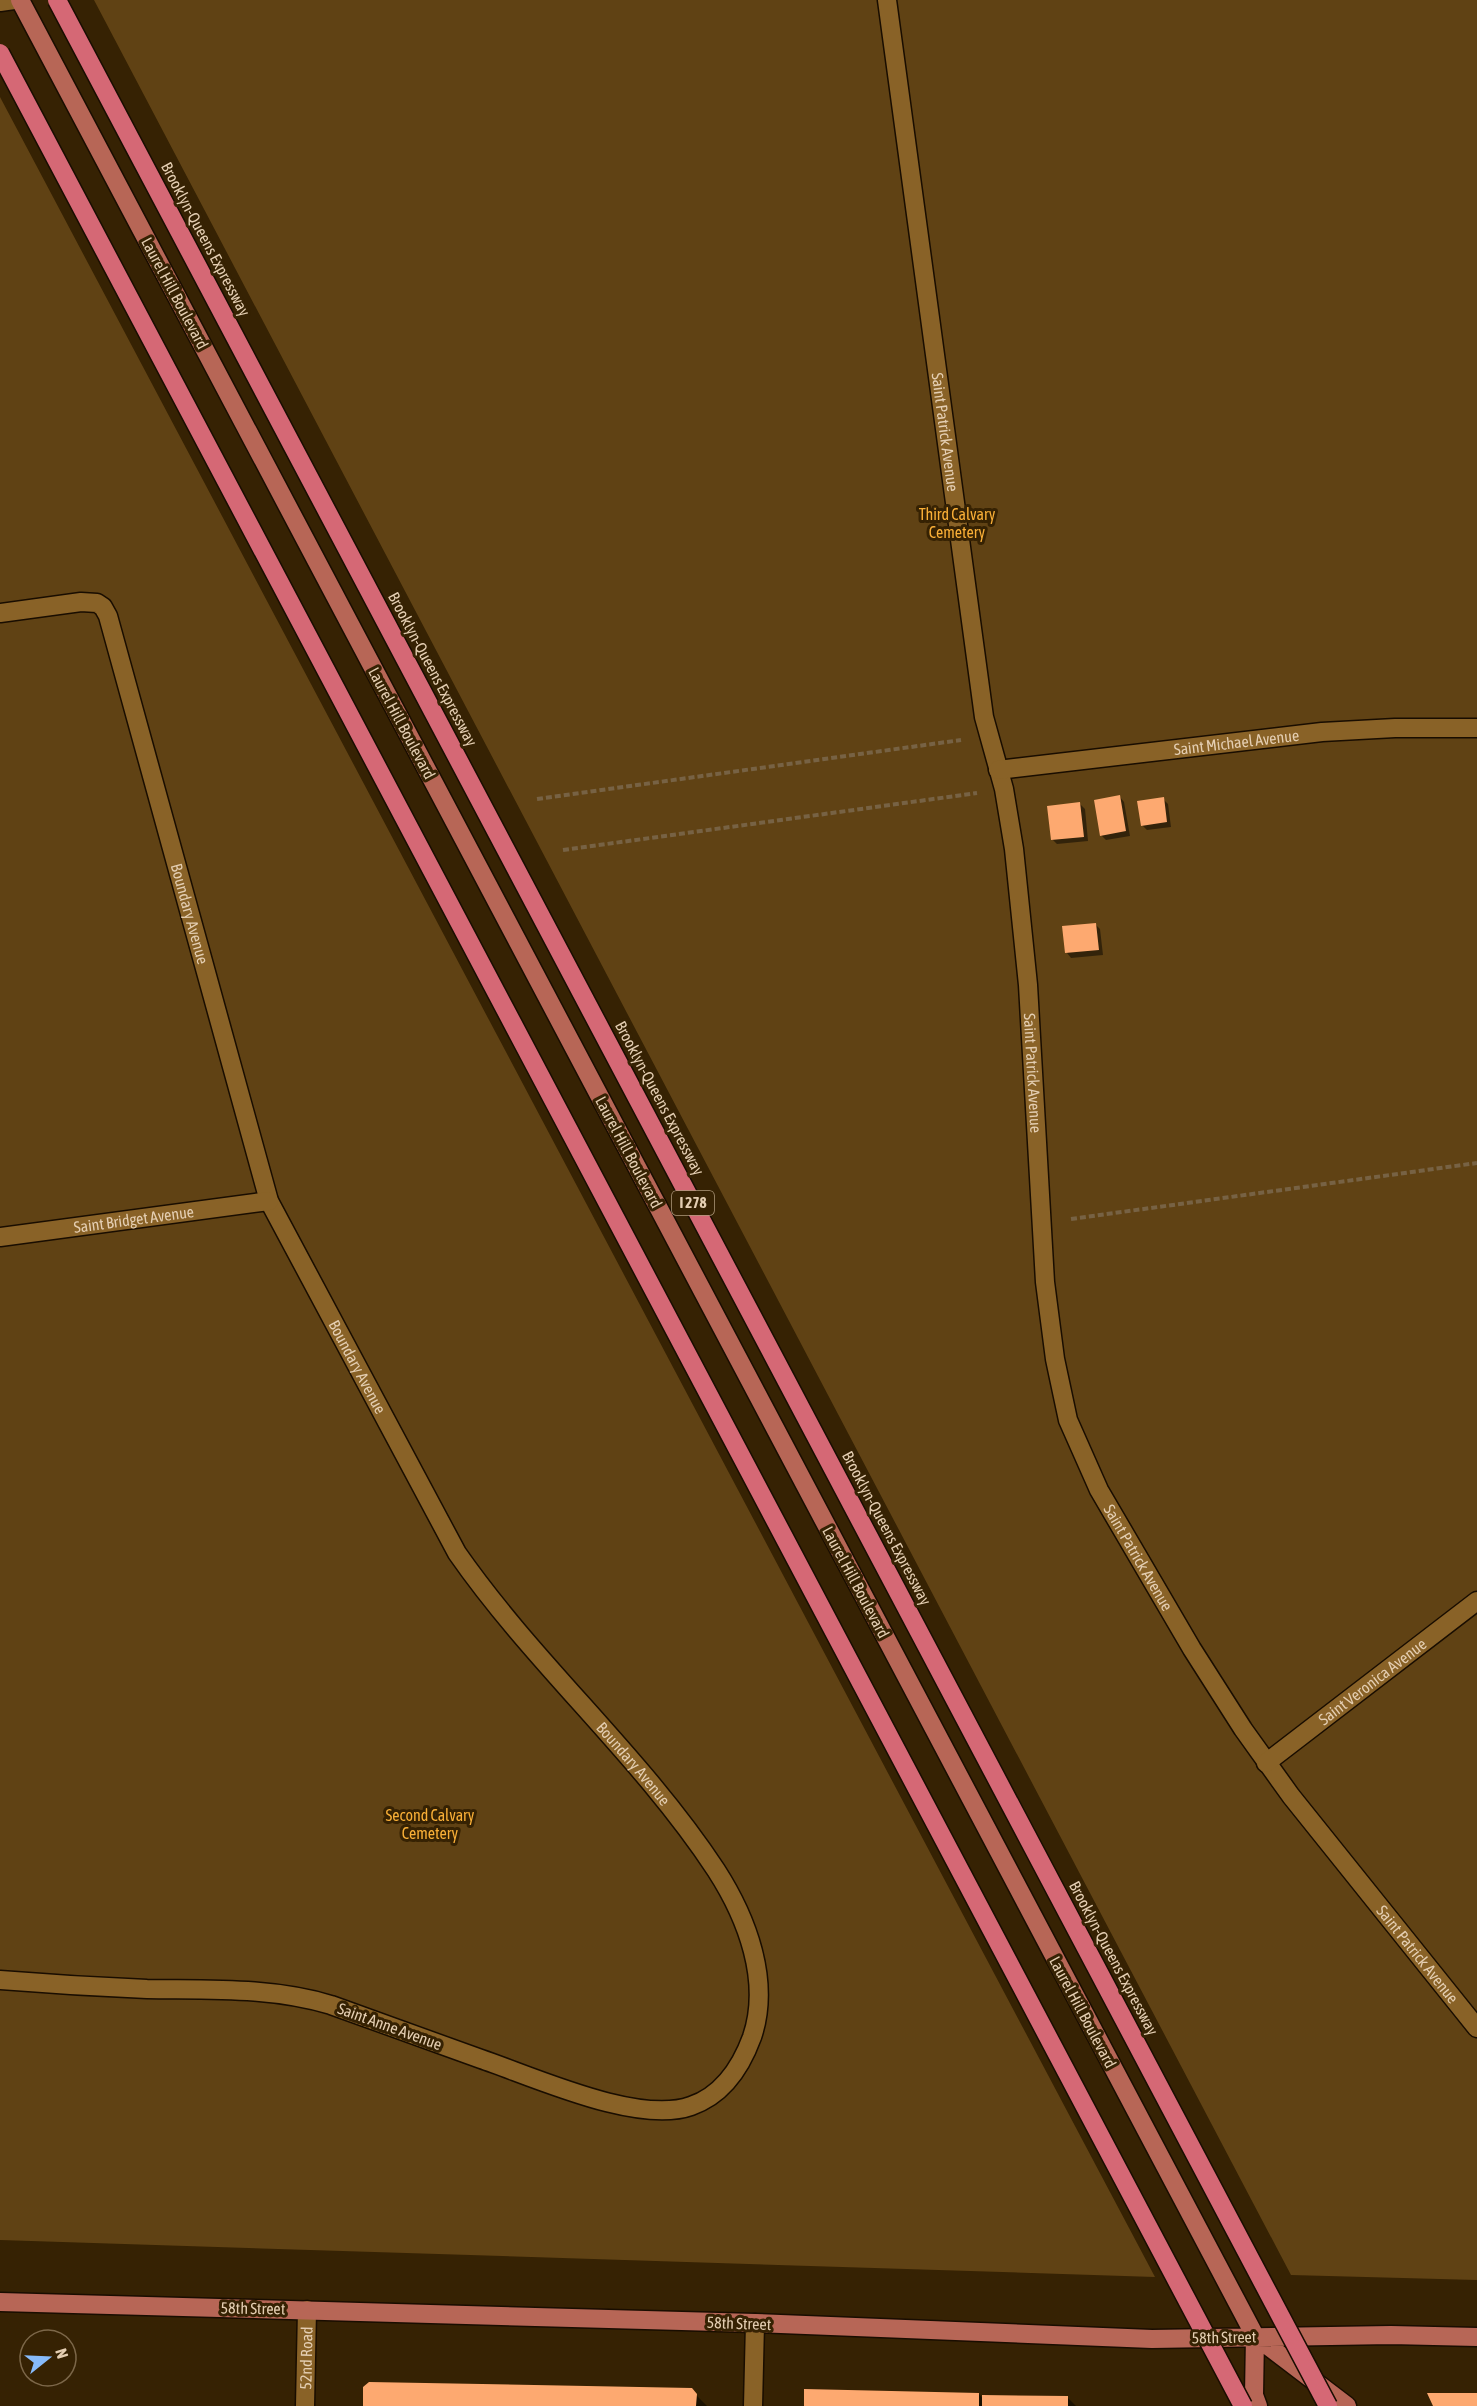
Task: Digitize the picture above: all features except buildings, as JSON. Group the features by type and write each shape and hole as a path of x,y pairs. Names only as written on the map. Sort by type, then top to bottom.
{"highway":[{"name":"Brooklyn-Queens Expressway","path":"57,0 1328,2406"},
{"path":"0,53 1243,2406"}],"main road":[{"name":"Laurel Hill Boulevard","path":"20,0 1255,2336 1347,2406"},
{"name":"58th Street","path":"0,2302 755,2323 1152,2339 1391,2335 1477,2337"},
{"name":"Laurel Hill Boulevard","path":"1255,2336 1254,2395 1258,2406"}],"street":[{"path":"0,2 14,0"},
{"name":"Saint Patrick Avenue","path":"887,0 980,694 988,736 1004,789 1014,849 1028,986 1040,1223 1055,1359 1068,1420 1099,1490 1192,1649 1266,1763 1477,2028"},
{"name":"Boundary Avenue","path":"0,613 81,602 97,603 103,607 111,626 269,1201 457,1553 486,1594 680,1819 733,1899 752,1946 758,1971 757,2013 747,2050"},
{"name":"Saint Michael Avenue","path":"998,770 1322,732 1395,728 1477,728"},
{"name":"Saint Bridget Avenue","path":"0,1237 269,1201"},
{"name":"Saint Veronica Avenue","path":"1266,1763 1477,1601"},
{"name":"Saint Anne Avenue","path":"0,1980 107,1987 232,1990 291,1995 331,2005 576,2092 648,2110 677,2110 715,2094 739,2067 747,2050"},
{"name":"52nd Road","path":"305,2406 307,2310"},
{"path":"753,2406 755,2323"}],"path":[{"path":"537,799 988,736"},
{"path":"563,850 1004,789"},
{"path":"1040,1223 1477,1163"}],"green space":[{"name":"Third Calvary Cemetery","path":"94,0 1477,0 1477,2280 1291,2275"},
{"name":"Second Calvary Cemetery","path":"0,97 1155,2277 0,2240"}]}
